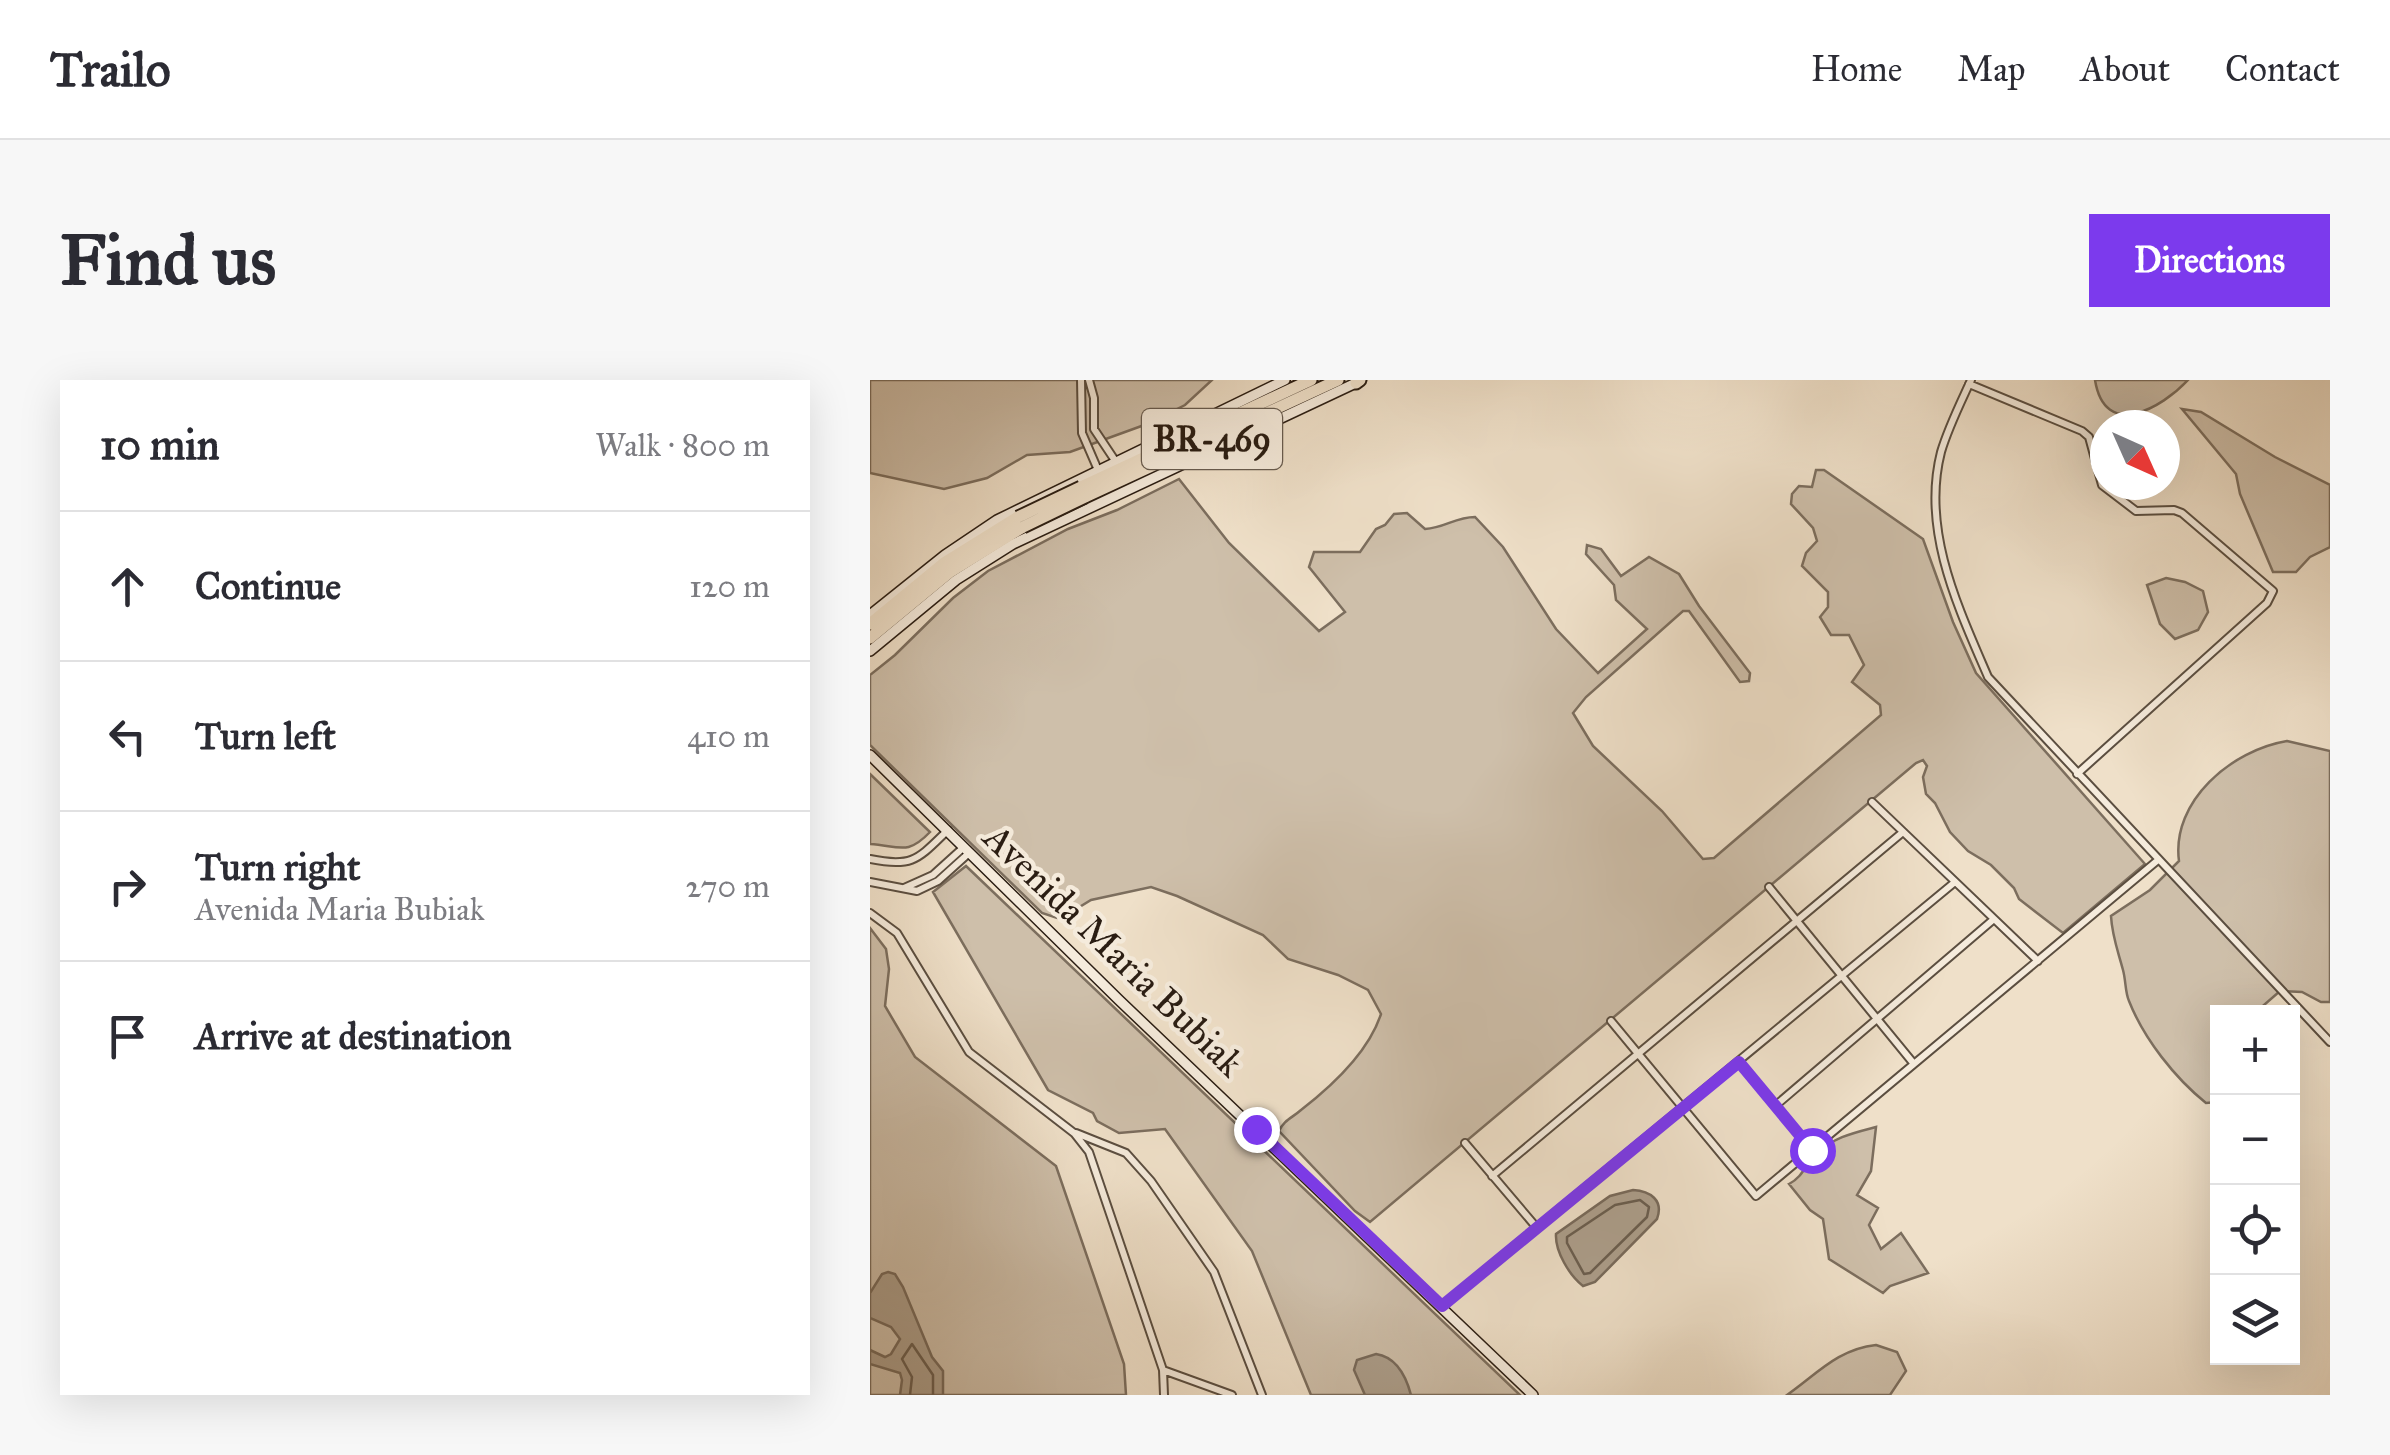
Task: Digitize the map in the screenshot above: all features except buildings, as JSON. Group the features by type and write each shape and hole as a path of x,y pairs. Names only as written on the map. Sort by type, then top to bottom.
{"highway":[{"name":"BR-469","path":"870,624 944,563 1312,380"},
{"name":"BR-469","path":"1083,492 1338,380"},
{"name":"BR-469","path":"870,638 950,572 1020,522"}],"street":[{"path":"1081,380 1082,433 1098,470"},
{"path":"1089,380 1094,398 1094,429 1116,462"},
{"name":"BR-469","path":"870,615 962,542 1026,504 1285,380"},
{"path":"870,651 956,580 1038,531 1359,381"},
{"path":"2078,774 2268,603 2273,590 2182,513 2136,511 2102,486 2089,437 2082,431 1970,382 1942,452 1935,497 1940,550 1988,677 2078,774 2158,860 2330,1042"},
{"path":"1064,485 1077,513"},
{"path":"1026,504 1038,531"},
{"name":"Avenida Maria Bubiak","path":"870,755 1533,1395"},
{"path":"1872,802 2038,961"},
{"path":"870,859 898,864 915,860 948,830"},
{"path":"1492,1176 1903,832"},
{"path":"870,882 903,889 933,875 967,850"},
{"path":"1612,1021 1756,1196 2158,860"},
{"path":"1442,1306 1955,882"},
{"path":"1769,888 1914,1064"},
{"path":"870,913 898,933 969,1052 1074,1133 1126,1154 1151,1181 1214,1272 1262,1395"},
{"path":"1775,1106 1994,919"},
{"path":"1739,1062 1812,1150"},
{"path":"1074,1133 1092,1160 1162,1370 1164,1395"},
{"path":"1465,1143 1536,1228"},
{"path":"1162,1370 1232,1395"}],"shaded area":[{"path":"870,380 1212,380 1185,405 1147,424 1070,452 1027,455 987,478 944,489 870,473"},
{"path":"2095,380 2188,380 2144,410 2110,410 2101,399"},
{"path":"2182,409 2201,412 2330,485 2330,547 2310,557 2296,572 2273,572 2240,494 2236,474"},
{"path":"1816,470 1824,470 1923,539 1976,673 2145,864 2063,933 2019,899 2014,888 1991,865 1968,851 1950,832 1926,794 1923,777 1927,766 1923,760 1916,763 1370,1222 1279,1131 1337,1079 1368,1041 1381,1014 1368,990 1338,975 1288,959 1263,935 1151,887 1091,900 1060,919 1042,913 870,745 870,675 953,598 988,571 1068,529 1179,479 1229,543 1319,631 1345,612 1309,567 1314,552 1360,552 1376,529 1394,514 1407,513 1425,529 1475,517 1503,547 1556,629 1598,673 1647,629 1616,600 1614,585 1586,554 1587,545 1601,549 1621,576 1649,557 1679,574 1750,673 1749,681 1740,682 1689,611 1683,611 1573,713 1593,746 1662,811 1703,859 1714,858 1881,715 1880,705 1852,682 1864,665 1849,635 1831,635 1820,617 1828,607 1828,592 1802,566 1806,553 1817,541 1813,528 1791,504 1792,494 1799,486 1812,487"},
{"path":"2166,578 2203,591 2208,612 2198,630 2175,639 2160,624 2147,585"},
{"path":"2287,741 2330,751 2330,1002 2321,1002 2302,992 2280,991 2264,1005 2210,1005 2210,1103 2206,1103 2162,1057 2135,1015 2111,916 2150,890 2179,861 2179,839 2185,818 2209,782 2246,755"},
{"path":"870,774 930,832 909,847 870,844"},
{"path":"966,866 1520,1395 1311,1395 1252,1251 1165,1129 1119,1133 1097,1121 1093,1113 1048,1090 933,892"},
{"path":"870,928 886,949 889,969 885,1006 915,1057 1056,1166 1124,1364 1126,1395 870,1395"},
{"path":"1876,1127 1871,1171 1857,1195 1878,1208 1869,1225 1881,1249 1901,1233 1928,1273 1890,1286 1883,1293 1829,1259 1823,1219 1810,1210 1789,1184 1830,1143"},
{"path":"1876,1345 1897,1352 1906,1371 1890,1395 1787,1395 1839,1357"}],"water":[{"path":"1633,1190 1654,1198 1659,1207 1657,1219 1595,1282 1583,1286 1564,1262 1556,1234 1610,1196"},
{"path":"882,1274 895,1274 903,1287 932,1357 943,1371 943,1395 900,1395 900,1373 870,1364 870,1350 885,1357 900,1339 891,1327 870,1318 870,1293"},
{"path":"1376,1354 1399,1368 1411,1395 1365,1395 1354,1370 1357,1360"}],"route":[{"path":"1256,1129 1442,1306 1739,1062 1812,1150"}]}
